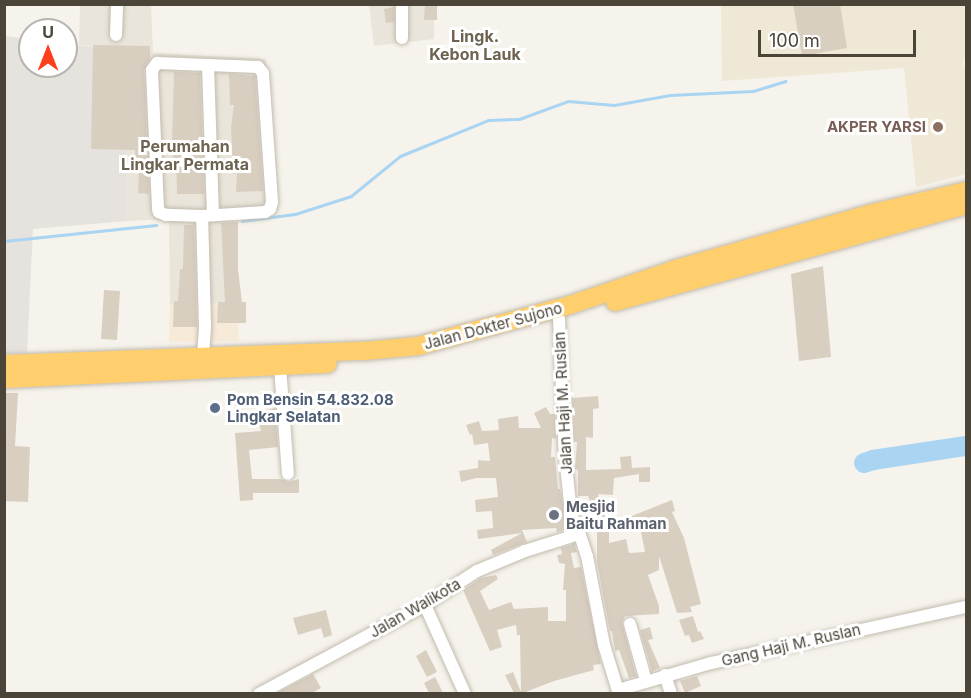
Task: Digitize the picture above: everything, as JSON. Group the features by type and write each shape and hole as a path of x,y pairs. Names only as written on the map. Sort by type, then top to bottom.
{"highway":[{"name":"Jalan Dokter Sujono","path":"4,364 52,369 203,356 388,355 475,333 570,305 676,269 873,213 966,191"},
{"path":"4,379 52,369 280,366 388,355 477,342 966,205"}],"street":[{"path":"116,36 117,4"},
{"path":"402,4 402,38"},
{"path":"157,63 258,68 263,73 272,202 270,209 265,212 207,216 166,215 159,211 152,70 157,63"},
{"path":"203,356 208,65"},
{"name":"Jalan Haji M. Ruslan","path":"559,319 564,455 576,535 580,535 587,556 604,645 619,692"},
{"path":"280,366 288,474"},
{"name":"Jalan Walikota","path":"259,693 425,605 477,572 525,551 576,535"},
{"path":"425,605 465,693"},
{"name":"Gang Haji M. Ruslan","path":"619,692 665,675 966,607"},
{"path":"630,624 646,681"},
{"path":"665,675 671,693"}],"shaded area":[{"path":"80,5 151,5 153,53 266,59 276,214 235,215 237,302 170,305 169,219 127,221 125,51 79,45"},
{"path":"369,5 434,5 434,39 374,46"},
{"name":"AKPER YARSI","path":"721,5 966,5 966,59 963,60 966,75 966,174 916,187 904,68 722,81"},
{"path":"5,36 18,38 18,78 78,78 78,45 125,51 127,221 33,229 27,353 5,353"},
{"path":"237,302 239,341 169,342 170,305"}],"building":[{"path":"425,4 437,4 437,20 424,20"},
{"path":"793,4 840,4 847,48 802,56"},
{"path":"394,7 394,22 386,23 384,9"},
{"path":"93,45 150,46 150,58 144,70 149,194 138,193 139,171 136,171 135,150 91,149"},
{"path":"174,72 200,73 204,194 177,194 176,159 173,159 172,141"},
{"path":"229,74 255,76 263,191 236,192 237,173 233,174 231,127 234,105 230,105"},
{"path":"238,222 238,270 242,302 246,302 246,323 217,323 218,302 225,302 221,223"},
{"path":"184,225 194,225 197,327 173,327 174,301 178,301 180,269 183,269"},
{"path":"823,266 831,357 799,361 791,274"},
{"path":"104,290 120,291 117,340 101,339"},
{"path":"6,393 18,393 15,446 30,447 28,502 4,501"},
{"path":"598,396 599,408 593,409 593,438 586,437 586,470 621,469 620,457 631,456 632,468 650,467 650,482 639,482 639,474 614,478 613,495 598,494 609,523 609,543 626,539 629,553 645,552 640,527 630,527 629,517 672,500 675,511 672,512 684,538 701,604 690,607 692,612 677,613 659,556 659,570 648,575 659,606 659,614 625,616 622,623 636,676 629,678 619,650 615,651 612,631 610,631 597,562 597,527 589,530 585,519 595,515 588,496 578,496 578,470 575,469 577,442 573,442 571,398"},
{"path":"546,407 550,414 555,414 556,439 552,438 551,457 555,457 558,489 560,489 567,529 557,532 556,528 522,530 527,542 493,555 491,550 522,533 478,539 477,530 493,528 492,511 476,512 475,500 498,497 496,478 476,478 461,482 459,471 478,468 478,460 490,461 488,443 474,445 472,434 470,435 466,425 479,421 482,431 499,430 498,419 518,416 519,428 541,428 534,413"},
{"path":"275,408 278,447 249,450 252,479 281,479 288,482 299,479 299,493 253,493 253,500 240,501 235,433 261,431 256,412"},
{"path":"574,544 577,552 571,553 574,568 581,567 601,664 593,665 594,670 554,681 523,693 514,693 505,675 513,672 521,692 520,635 517,635 516,625 497,630 502,647 490,651 463,590 481,578 496,575 498,579 480,591 489,610 511,602 514,609 548,607 548,621 566,621 566,590 563,590 565,564 559,563 557,555 562,554 561,548"},
{"path":"326,610 332,635 324,638 321,628 298,635 293,618"},
{"path":"693,616 698,632 700,631 704,639 692,643 689,635 685,636 679,620"},
{"path":"650,627 653,639 648,640 660,668 652,671 640,630"},
{"path":"426,650 437,672 427,677 416,656"},
{"path":"313,674 321,688 312,693 277,693"},
{"path":"697,676 701,686 685,693 680,681"},
{"path":"435,677 443,693 429,693 424,683"}],"waterway":[{"path":"242,221 295,214 351,196 400,156 488,120 519,119 568,101 614,105 670,95 753,91 786,81"},
{"path":"4,241 156,225"},
{"path":"864,463 966,446"}],"place":[{"name":"AKPER YARSI","path":"938,127"},
{"name":"Pom Bensin 54.832.08 Lingkar Selatan","path":"215,408"},
{"name":"Mesjid Baitu Rahman","path":"554,515"}],"district":[{"name":"Lingk. Kebon Lauk","path":"475,45"},
{"name":"Perumahan Lingkar Permata","path":"185,155"}]}
